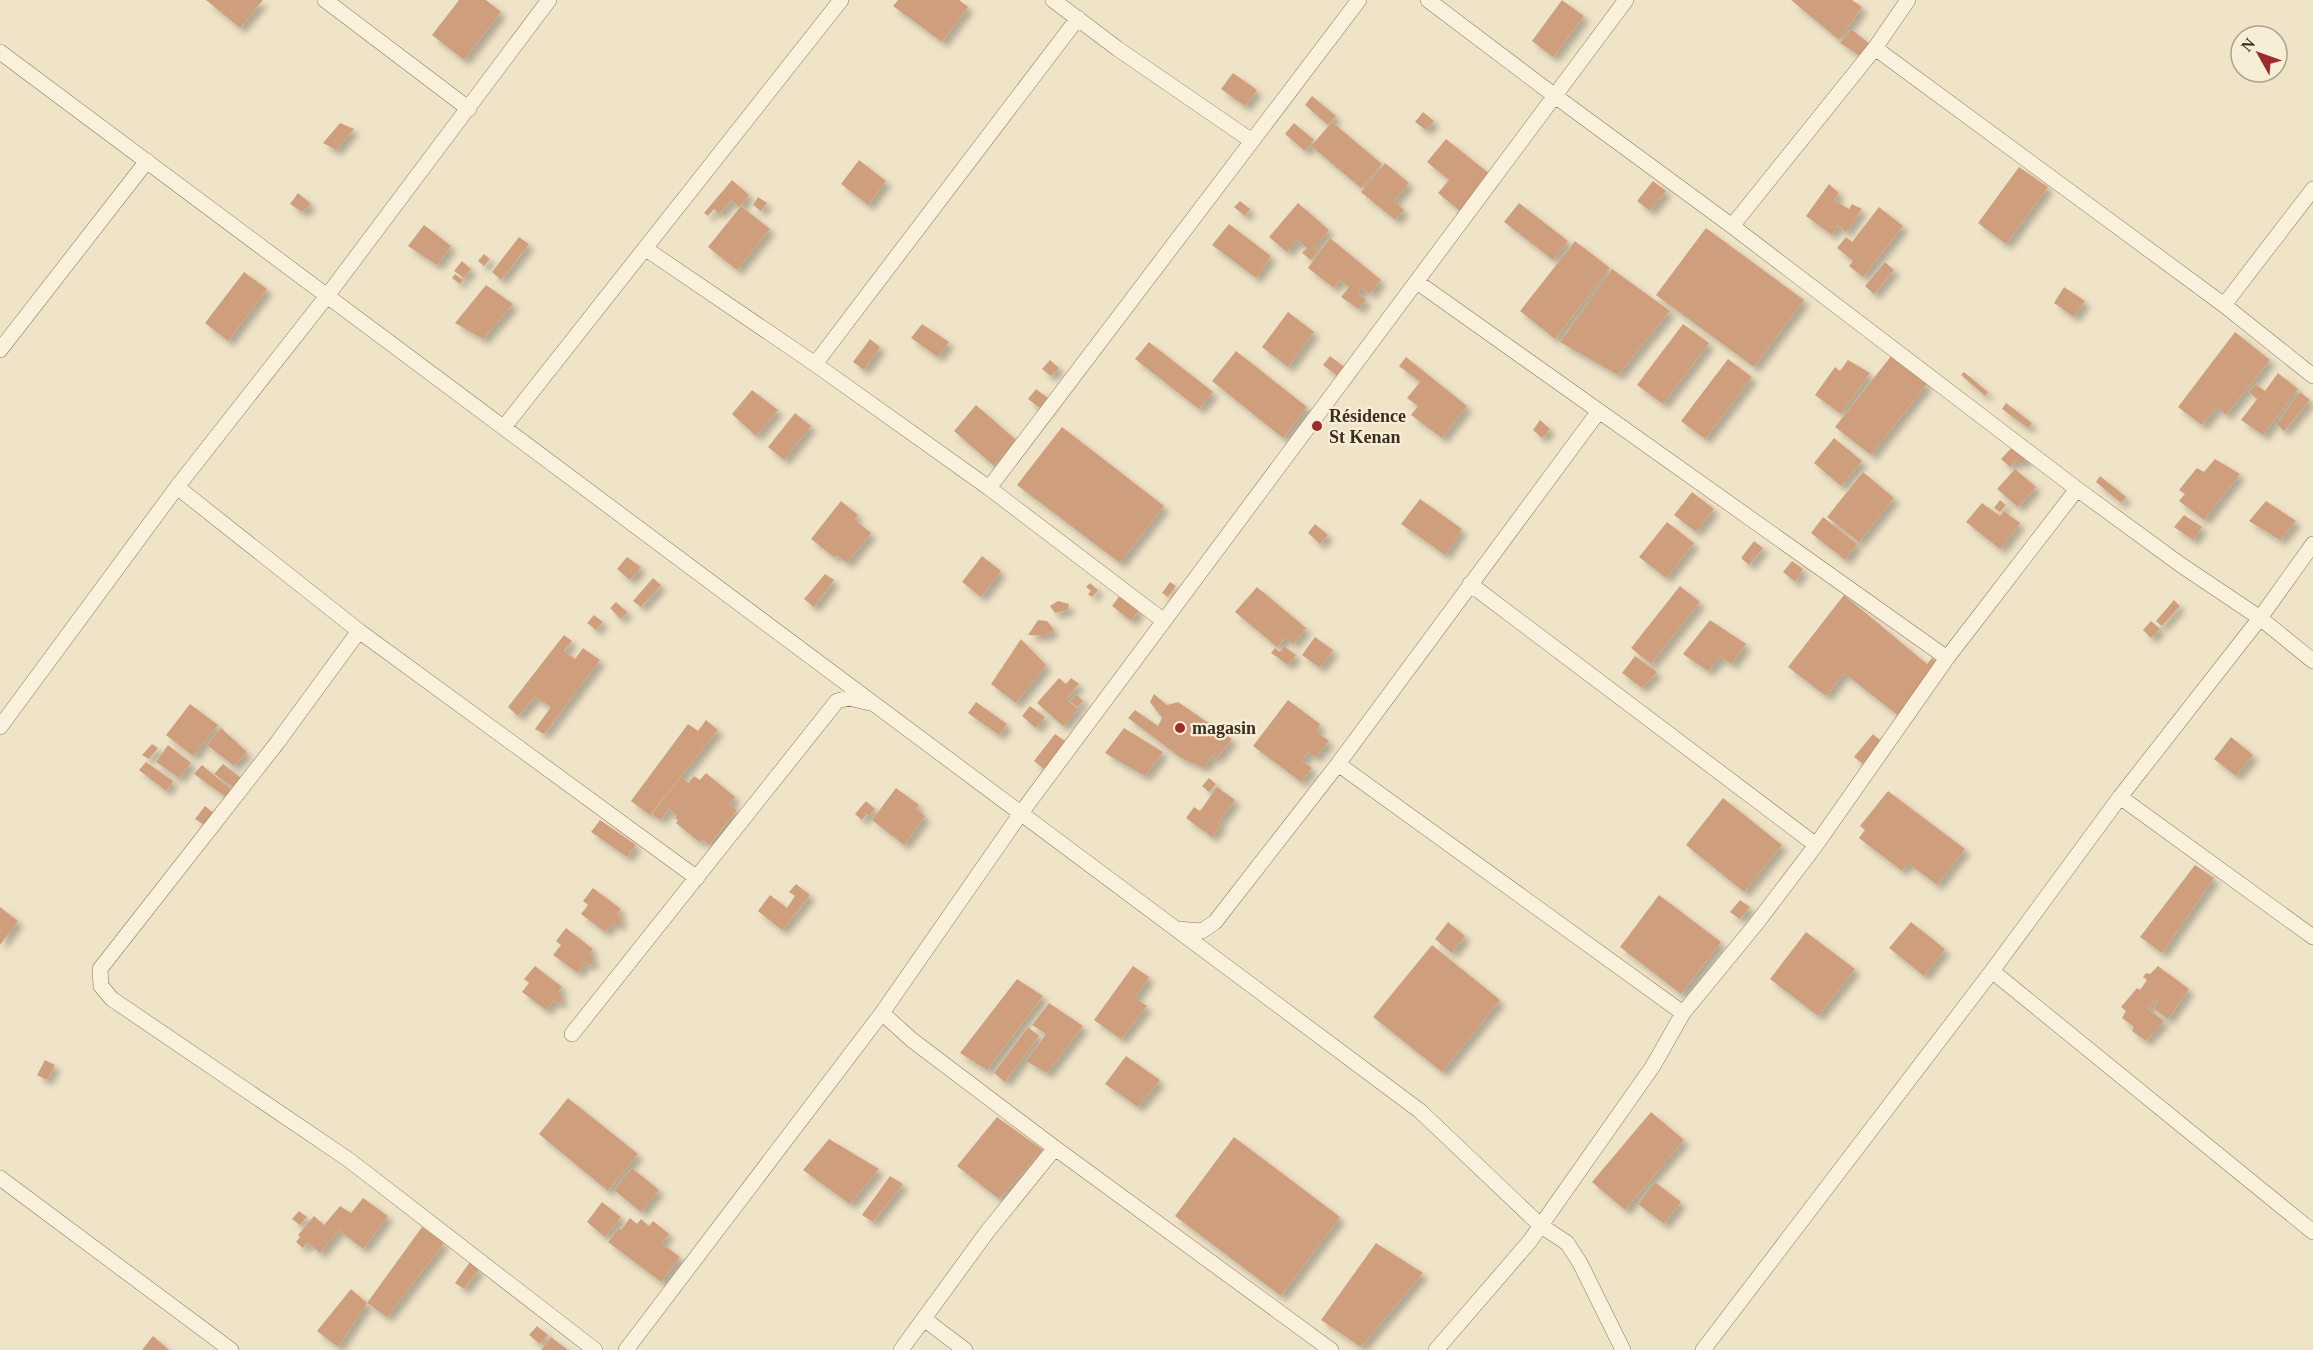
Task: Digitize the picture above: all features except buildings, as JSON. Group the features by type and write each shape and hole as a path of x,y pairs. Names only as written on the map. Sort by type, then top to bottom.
{"street":[{"path":"325,0 469,109"},
{"path":"0,727 177,487 327,296 549,0"},
{"path":"504,427 841,0"},
{"path":"1053,0 1118,49 1252,141"},
{"path":"989,488 1359,0"},
{"path":"1428,0 1732,226 2077,489 2181,565 2260,618 2313,661"},
{"path":"626,1350 882,1013 1021,813 1626,0"},
{"path":"1732,226 1875,48 1908,0"},
{"path":"815,364 1078,18"},
{"path":"1875,48 2224,305 2313,376"},
{"path":"0,52 1420,1111 1540,1225 1567,1243 1580,1263 1623,1350"},
{"path":"0,350 147,161"},
{"path":"2224,305 2313,189"},
{"path":"646,249 815,364 989,488 1164,621"},
{"path":"1417,282 1947,658"},
{"path":"1177,929 1202,931 1215,922 1338,764 1599,411"},
{"path":"177,487 359,631 697,878"},
{"path":"1436,1350 1530,1240 1653,1066 1683,1013 1756,924 1816,845 1947,658 2077,489"},
{"path":"1703,1350 1992,971 2120,797 2260,618 2313,544"},
{"path":"1470,584 1816,845"},
{"path":"359,631 277,742 100,969 101,986 112,999 349,1160 596,1350"},
{"path":"572,1034 837,701 849,698 875,704"},
{"path":"1338,764 1683,1013"},
{"path":"2120,797 2313,937"},
{"path":"1992,971 2313,1232"},
{"path":"882,1013 912,1040 1055,1148 1330,1350"},
{"path":"901,1350 987,1232 1055,1148"},
{"path":"0,1178 231,1350"},
{"path":"924,1319 965,1350"}],"place":[{"name":"Résidence St Kenan","path":"1317,426"},
{"name":"magasin","path":"1180,728"}]}
